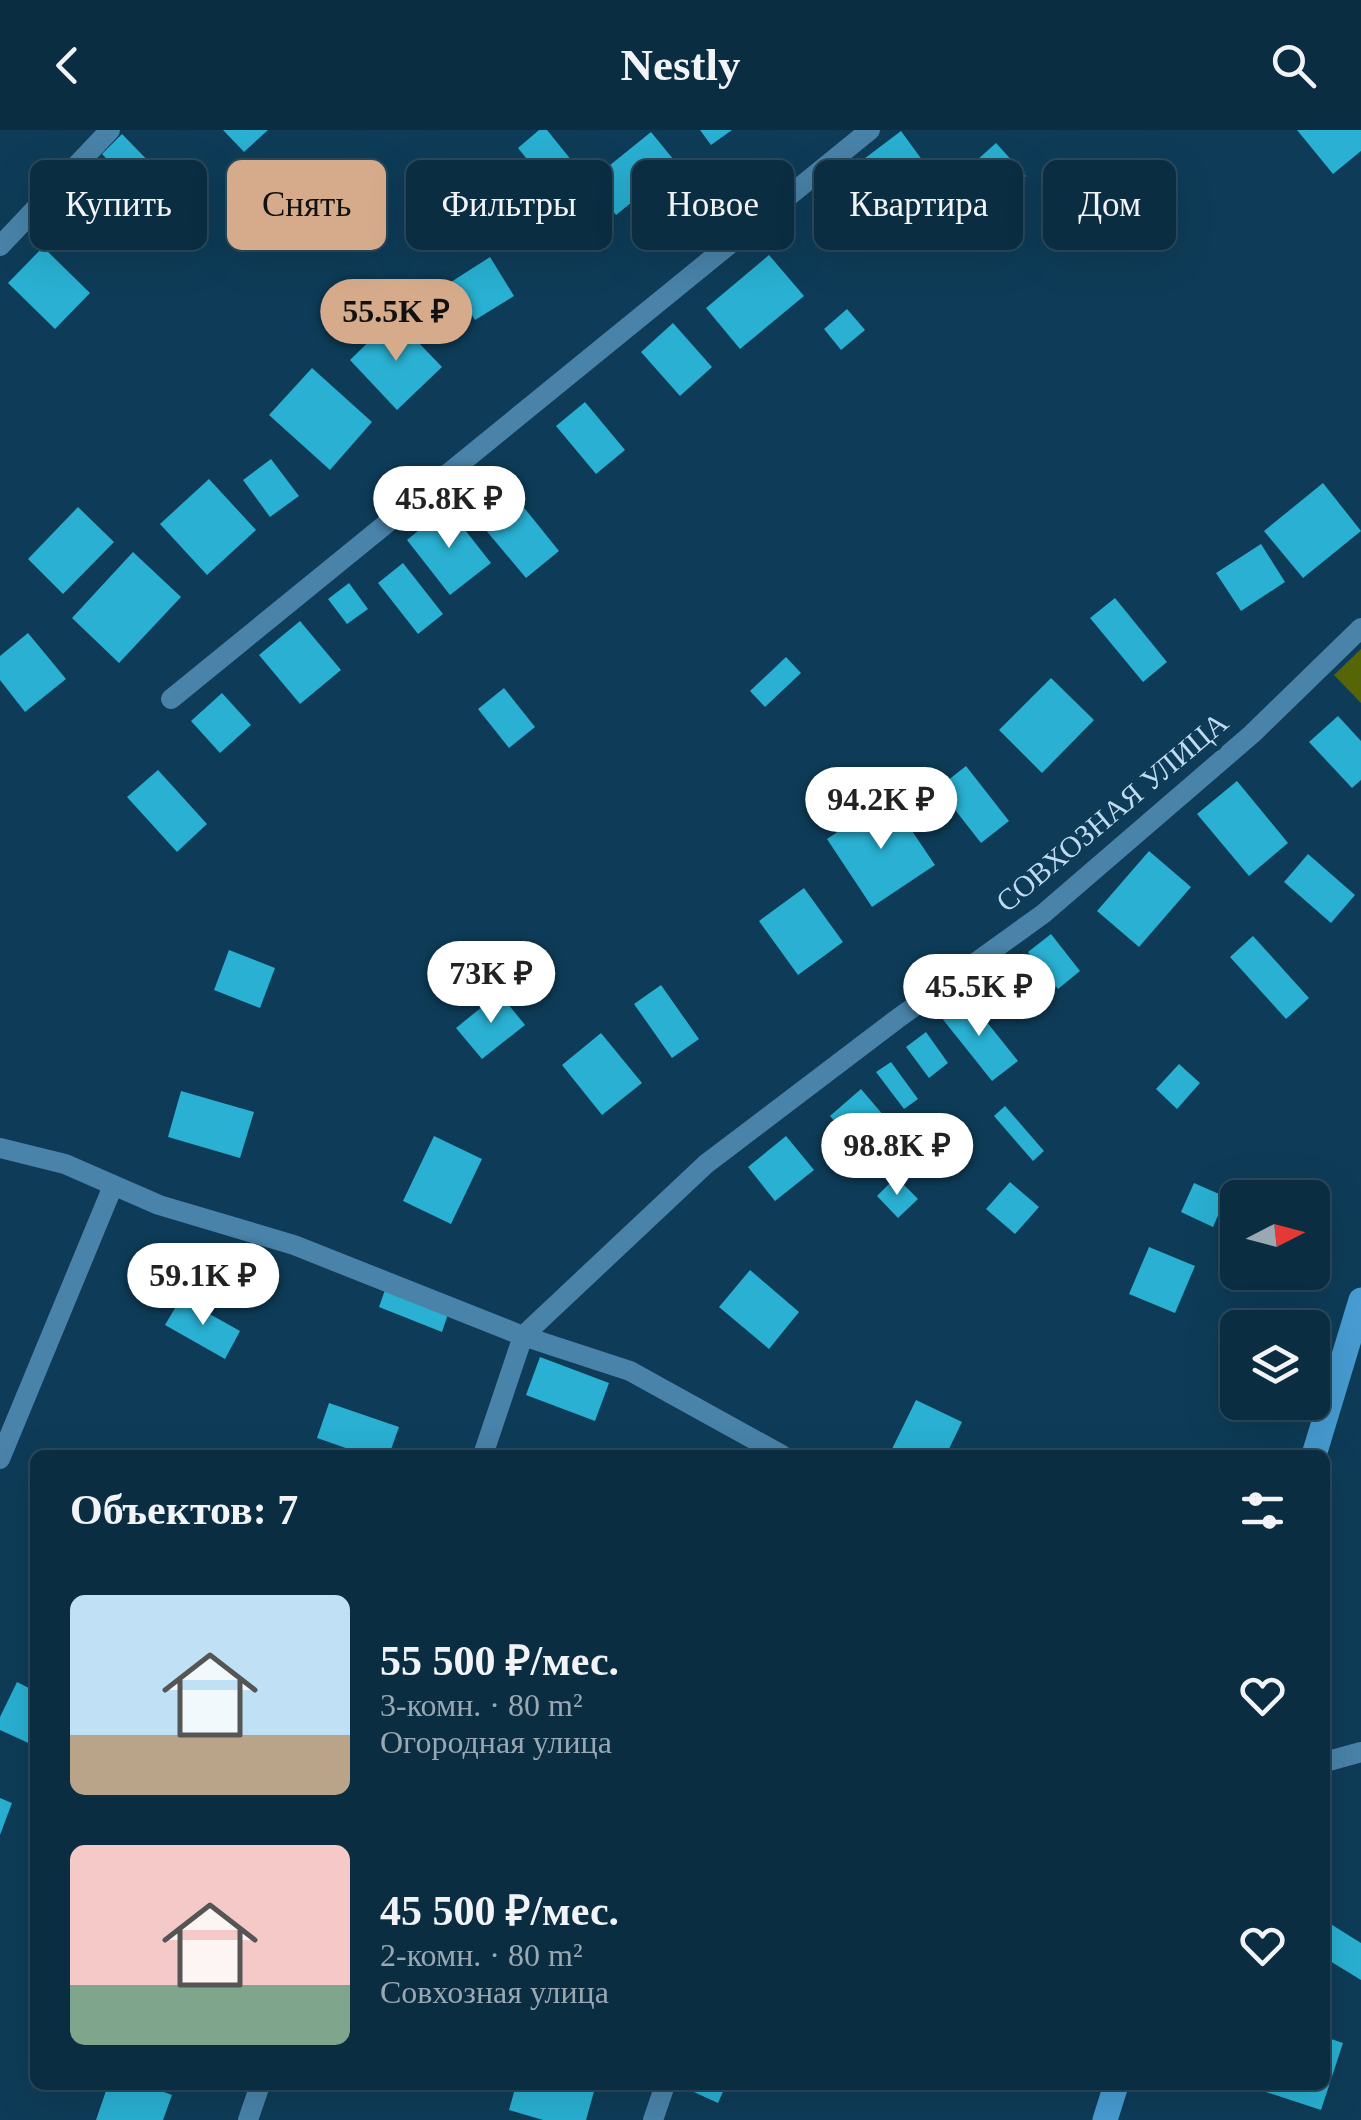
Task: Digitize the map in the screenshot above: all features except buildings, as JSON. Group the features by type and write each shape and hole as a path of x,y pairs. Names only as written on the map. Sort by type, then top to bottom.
{"main road":[{"path":"1316,1450 1361,1300"},
{"path":"1105,2120 1114,2090"}],"street":[{"path":"0,246 110,130"},
{"path":"170,699 870,130"},
{"name":"СОВХОЗНАЯ УЛИЦА","path":"523,1336 706,1164 1043,914 1252,734 1361,628"},
{"path":"0,1148 65,1164 159,1206 294,1245 523,1336 630,1371 773,1450"},
{"path":"0,1459 113,1186"},
{"path":"485,1450 523,1336"},
{"path":"1330,1761 1361,1752"},
{"path":"248,2120 258,2090"},
{"path":"653,2120 663,2090"}],"green space":[{"path":"1361,649 1361,703 1334,675"}]}
